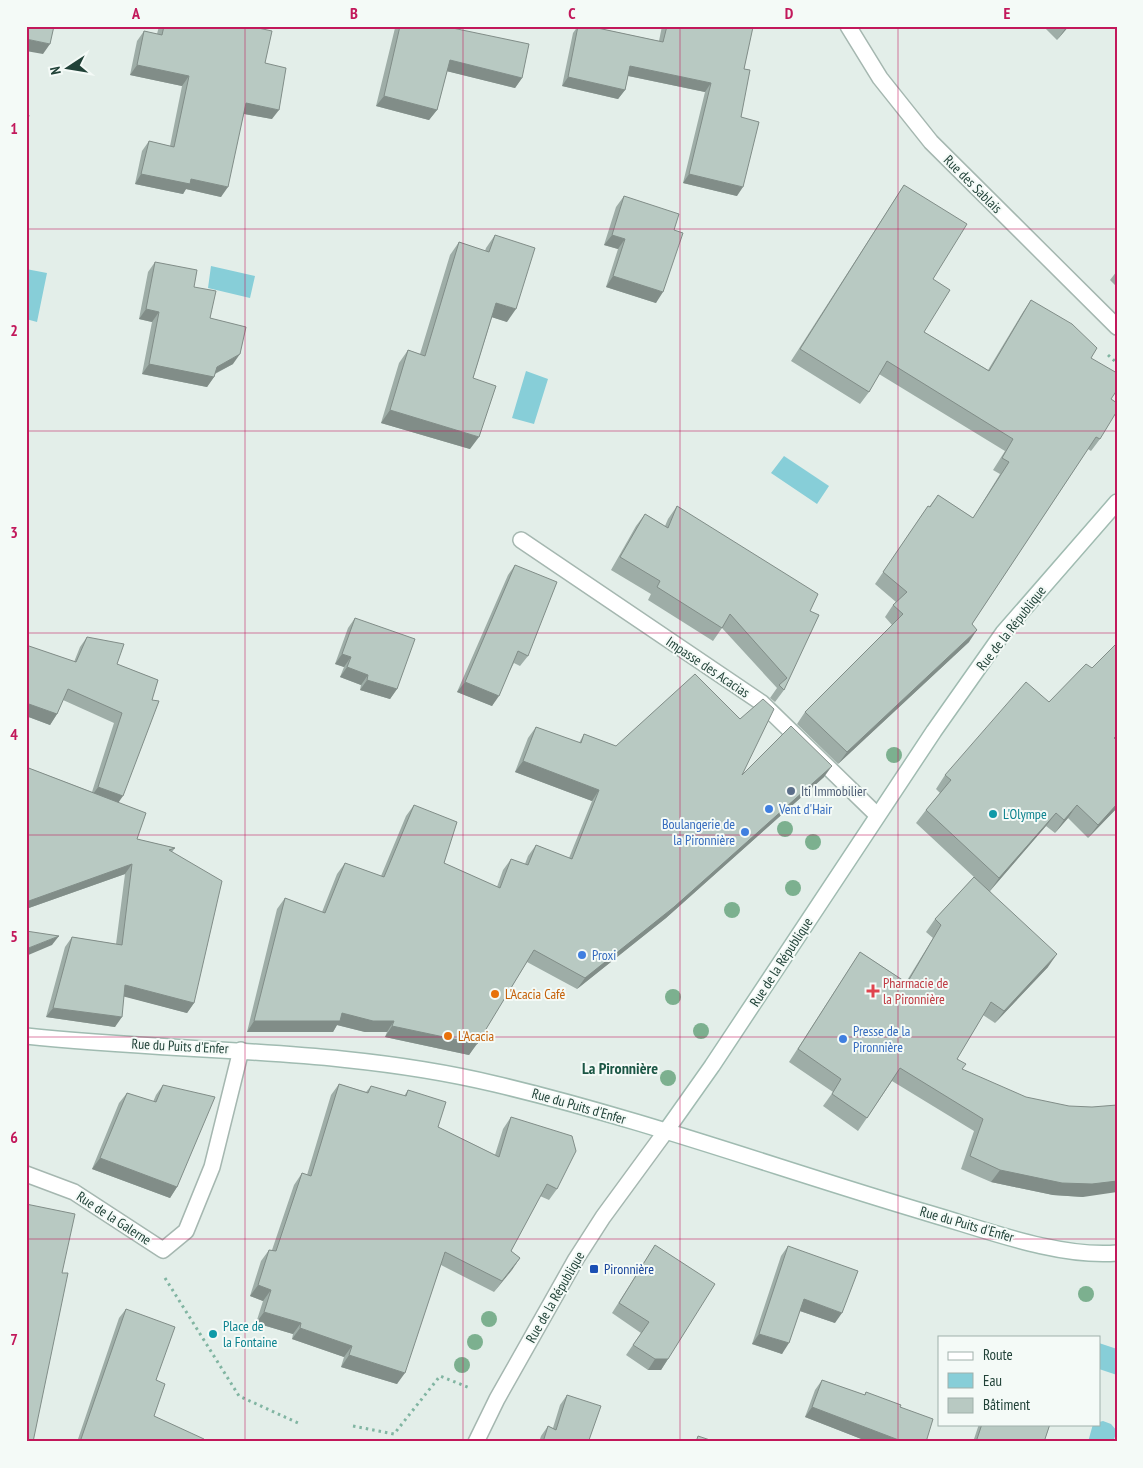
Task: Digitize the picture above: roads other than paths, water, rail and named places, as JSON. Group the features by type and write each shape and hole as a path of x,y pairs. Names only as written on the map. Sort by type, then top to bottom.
{"street":[{"name":"Rue des Sablais","path":"848,26 880,78 931,142 1117,327"},
{"name":"Rue de la République","path":"476,1442 497,1399 576,1259 603,1217 712,1066 878,815 1002,633 1117,502"},
{"name":"Impasse des Acacias","path":"521,540 762,703 878,815"},
{"name":"Rue du Puits d'Enfer","path":"26,1036 241,1050 381,1062 468,1078 582,1105 864,1194 1034,1244 1098,1255 1117,1253"},
{"name":"Rue de la Galerne","path":"26,1174 74,1192 163,1250 186,1231 212,1167 241,1050"}],"water":[{"path":"211,266 255,276 250,298 208,288"},
{"path":"26,269 47,273 37,322 26,319"},
{"path":"526,371 548,379 534,424 512,418"},
{"path":"784,456 829,486 817,504 771,473"},
{"path":"1100,1343 1117,1349 1117,1375 1100,1369"},
{"path":"1100,1422 1111,1424 1117,1431 1113,1442 1088,1442 1092,1426 1100,1426"}],"place":[{"name":"Iti Immobilier","path":"791,791"},
{"name":"Vent d'Hair","path":"769,809"},
{"name":"L'Olympe","path":"993,814"},
{"name":"Boulangerie de la Pironnière","path":"745,832"},
{"name":"Proxi","path":"582,955"},
{"name":"Pharmacie de la Pironnière","path":"873,991"},
{"name":"L'Acacia Café","path":"495,994"},
{"name":"L'Acacia","path":"448,1036"},
{"name":"Presse de la Pironnière","path":"843,1039"},
{"name":"Pironnière","path":"594,1269"},
{"name":"Place de la Fontaine","path":"213,1334"}],"district":[{"name":"La Pironnière","path":"620,1068"}]}
